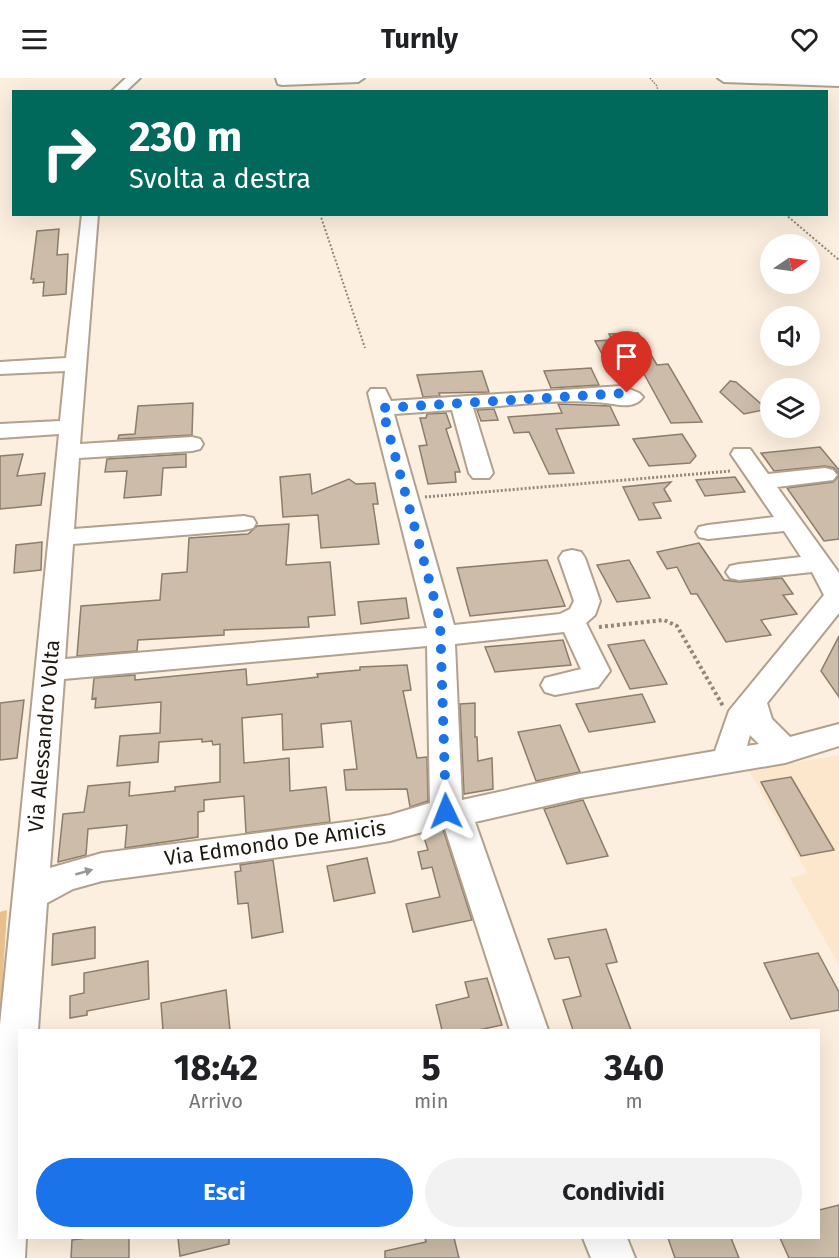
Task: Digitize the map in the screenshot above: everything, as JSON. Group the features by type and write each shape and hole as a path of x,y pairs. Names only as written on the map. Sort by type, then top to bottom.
{"street":[{"path":"119,90 134,78"},
{"path":"282,78 282,81 358,78"},
{"path":"724,78 783,82 839,82"},
{"name":"Via Alessandro Volta","path":"3,1258 4,1185 67,440 90,216"},
{"path":"0,368 74,364"},
{"path":"528,1029 451,812 440,620 380,401 461,403 593,395"},
{"path":"461,403 481,473"},
{"path":"0,431 67,440 192,444"},
{"path":"752,468 825,475"},
{"path":"727,762 736,729 752,702 839,595 752,468"},
{"path":"708,532 791,523"},
{"path":"60,538 244,524"},
{"path":"49,670 573,625 584,612 587,601 572,558"},
{"path":"739,572 819,563"},
{"path":"555,685 588,680 596,674 596,669 573,625"},
{"path":"752,702 759,724 785,751"},
{"name":"Via Edmondo De Amicis","path":"30,895 64,877 102,867 354,834 580,786 785,751 815,740 839,735"},
{"path":"605,1239 614,1258"}],"path":[{"path":"321,216 365,348"},
{"path":"787,216 839,260"},
{"path":"406,499 752,468"},
{"path":"573,625 664,621 677,626 736,729"}],"shaded area":[{"path":"839,755 839,965 790,878 808,874 749,771"},
{"path":"7,910 1,1010 0,1010 0,912"}],"building":[{"path":"59,229 57,255 68,254 66,294 43,296 44,282 33,283 34,279 31,279 37,231"},
{"path":"638,333 657,365 668,364 702,422 671,423 644,374 614,376 595,341 612,340 609,334"},
{"path":"591,368 599,385 551,388 544,371"},
{"path":"482,371 489,392 439,393 440,396 423,397 417,375"},
{"path":"730,381 736,382 760,403 760,411 744,414 720,392"},
{"path":"193,403 192,435 118,439 119,435 135,434 138,406"},
{"path":"558,404 610,406 619,425 556,429 574,473 549,474 529,432 514,433 508,417 562,413"},
{"path":"494,409 498,420 481,421 477,410"},
{"path":"446,413 451,427 446,429 460,472 455,472 456,482 428,484 419,446 427,445 420,418 426,418 427,414"},
{"path":"682,434 696,456 690,463 649,466 633,439"},
{"path":"820,447 839,470 839,474 834,468 825,466 774,471 761,453"},
{"path":"23,454 17,476 45,473 41,505 0,509 0,456"},
{"path":"186,454 186,467 163,468 161,495 124,498 127,471 105,472 107,459"},
{"path":"310,474 312,494 349,479 356,484 375,483 378,504 373,504 379,544 321,548 318,515 283,517 280,477"},
{"path":"839,476 839,539 824,541 787,488 833,482"},
{"path":"735,477 745,492 705,496 696,480"},
{"path":"671,482 664,489 671,501 653,503 661,518 639,520 623,487"},
{"path":"289,524 286,565 330,562 335,615 308,617 309,627 224,630 224,635 138,640 137,651 77,656 81,606 160,600 162,574 187,572 189,538 248,534 257,526"},
{"path":"42,542 41,570 14,573 16,545"},
{"path":"699,543 724,580 739,582 782,578 793,594 783,595 797,614 761,620 771,635 726,642 697,594 691,594 677,567 667,569 657,552"},
{"path":"547,560 565,606 470,616 457,568"},
{"path":"629,560 650,598 617,602 597,565"},
{"path":"406,598 409,618 361,624 358,602"},
{"path":"839,636 839,697 821,671"},
{"path":"563,640 571,665 495,672 485,647"},
{"path":"644,640 667,684 630,689 608,645"},
{"path":"407,665 411,690 403,691 417,758 427,757 428,801 410,807 407,789 346,790 344,770 357,769 351,721 321,724 323,747 283,750 282,714 242,718 244,763 289,758 290,791 326,787 330,822 246,833 244,796 204,800 204,811 198,812 198,837 125,848 127,825 88,829 86,855 58,862 63,814 84,812 88,786 130,782 129,796 175,791 175,787 220,782 220,744 213,745 212,741 202,742 202,739 159,742 158,762 117,766 120,736 160,733 161,702 95,708 96,698 92,699 94,678 135,675 135,680 246,669 247,685 318,677 317,674 360,670 360,667"},
{"path":"642,694 655,722 589,732 576,704"},
{"path":"24,700 17,758 0,760 0,703"},
{"path":"475,703 478,761 492,758 493,789 464,794 460,704"},
{"path":"560,725 580,772 536,781 518,732"},
{"path":"791,777 834,850 801,856 761,782"},
{"path":"583,800 608,856 567,864 544,809"},
{"path":"443,829 472,920 413,932 406,904 440,897 432,867 422,869 418,852 428,850 423,834"},
{"path":"367,858 375,893 334,901 327,866"},
{"path":"273,860 283,932 252,938 248,903 238,904 235,872 241,871 240,865"},
{"path":"95,927 95,958 52,965 53,934"},
{"path":"606,929 617,962 606,964 631,1029 573,1029 563,1000 581,996 569,957 555,959 548,939"},
{"path":"818,953 839,992 839,1010 791,1019 764,963"},
{"path":"148,961 149,999 87,1011 87,1015 70,1018 70,996 84,993 84,973"},
{"path":"487,978 502,1025 484,1029 442,1029 436,1005 469,997 465,982"},
{"path":"226,990 230,1029 163,1029 161,1003"},
{"path":"839,1205 839,1258 789,1258 780,1239 820,1239 820,1210"},
{"path":"129,1239 129,1258 71,1258 72,1240"},
{"path":"178,1239 229,1239 229,1244 180,1256"},
{"path":"425,1239 454,1239 459,1258 385,1258 385,1251 426,1242"},
{"path":"668,1239 731,1239 739,1258 675,1258"}],"route":[{"path":"446,811 440,620 382,408 627,393"}]}
